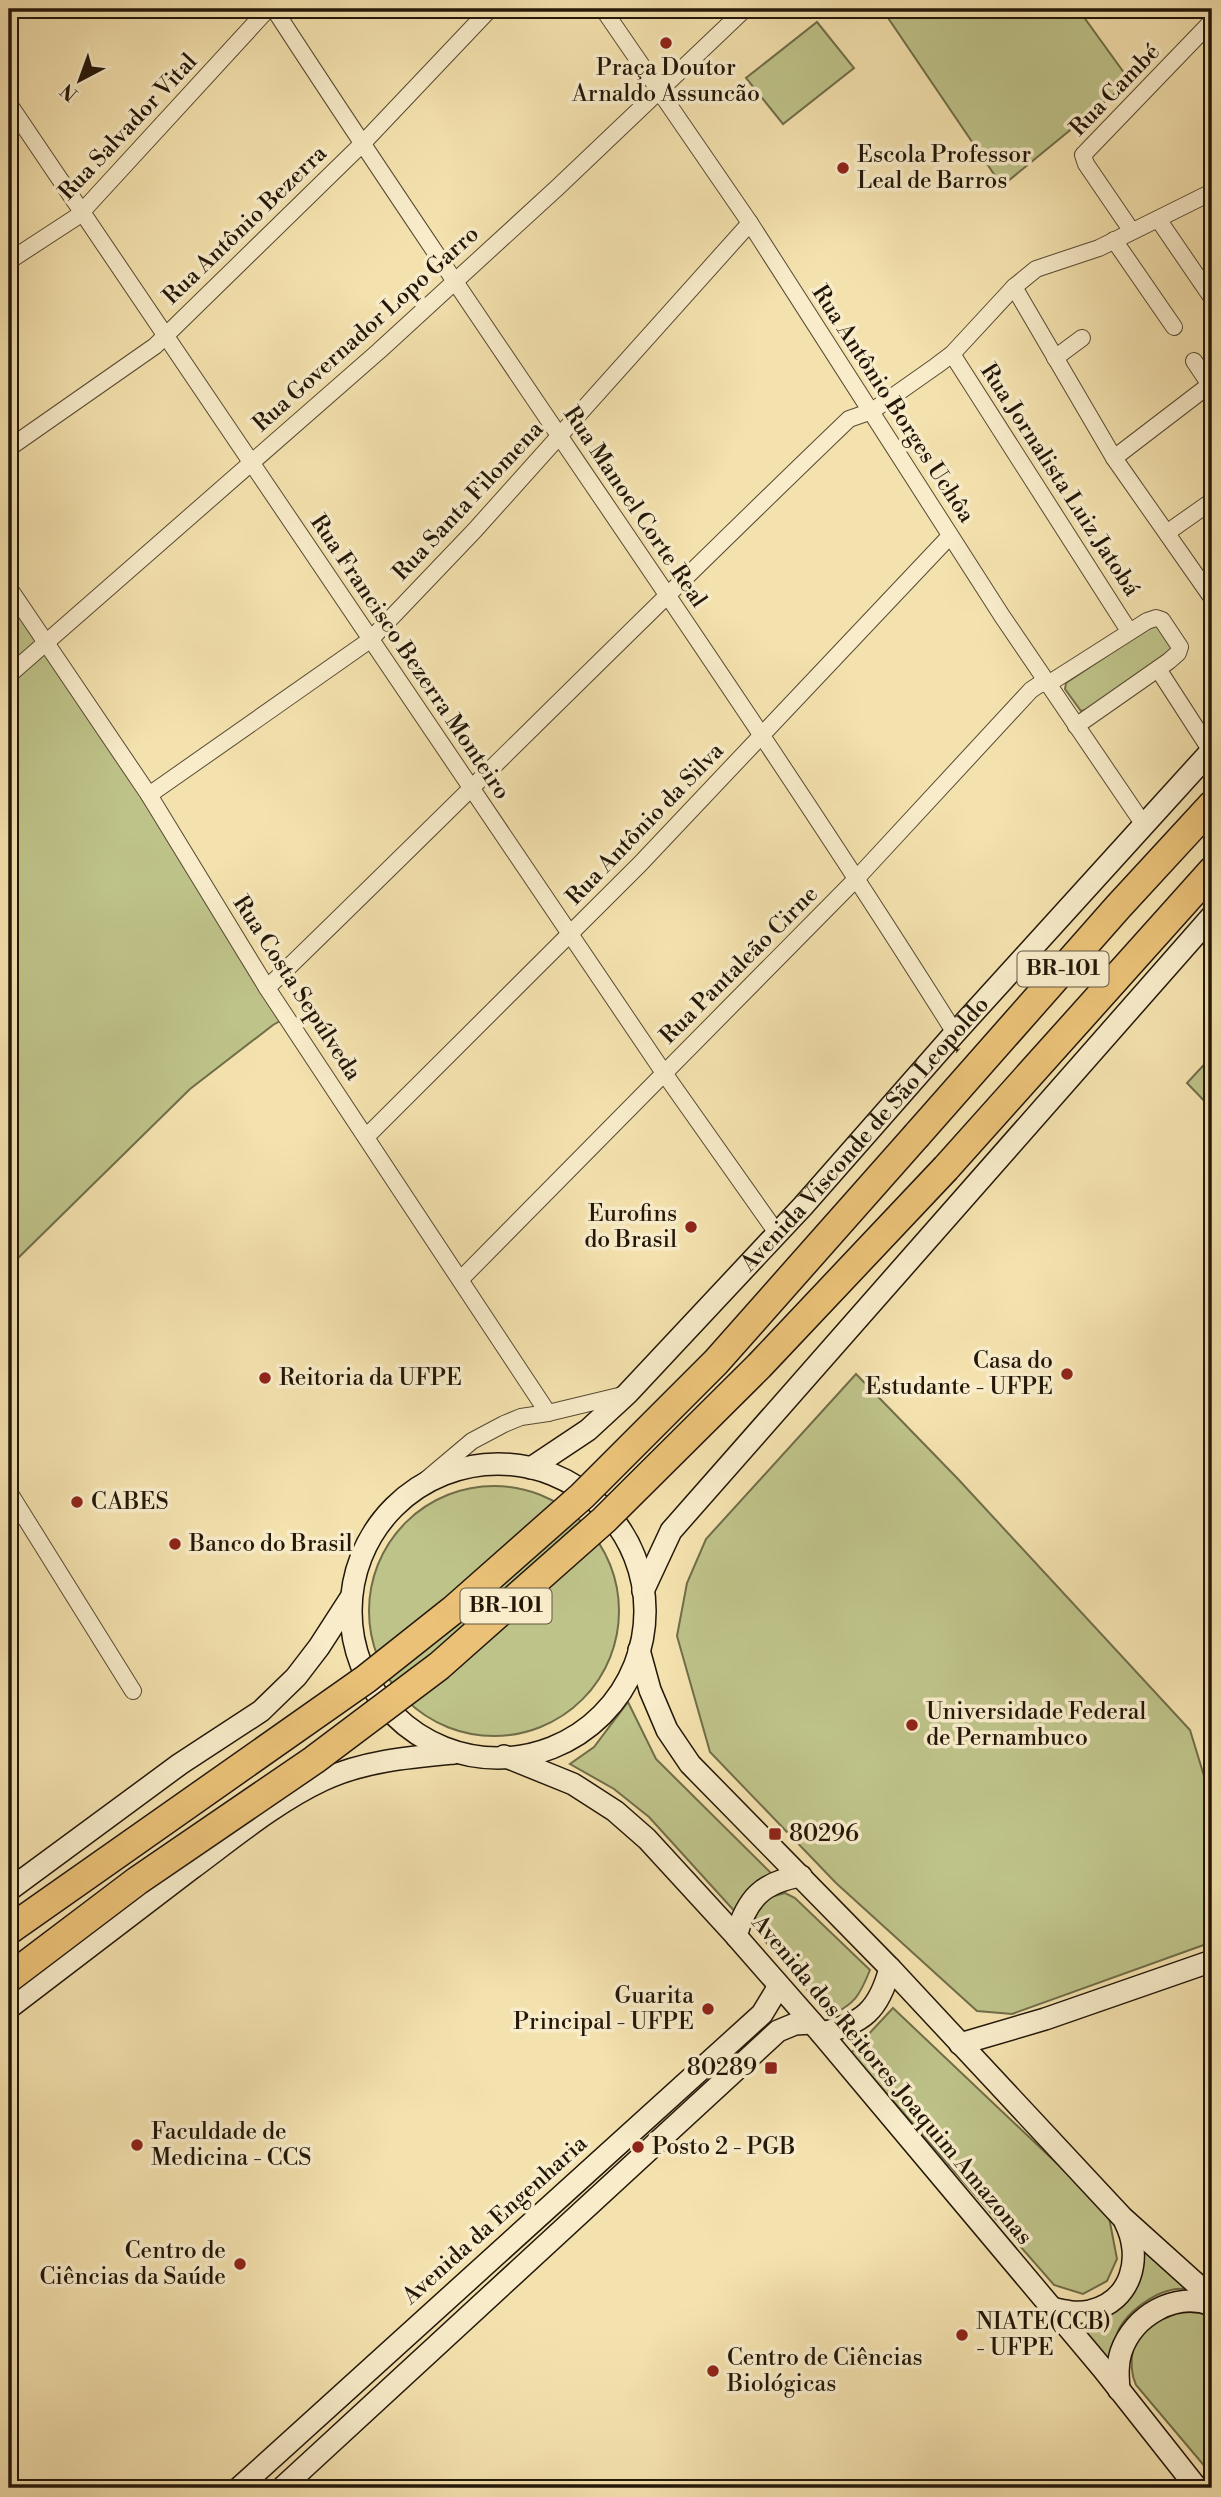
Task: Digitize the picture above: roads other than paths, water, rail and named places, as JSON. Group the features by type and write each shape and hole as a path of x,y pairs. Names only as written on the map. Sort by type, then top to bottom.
{"highway":[{"name":"Avenida Visconde de São Leopoldo","path":"9,1930 366,1679 453,1610 582,1496 716,1362 1118,907 1212,806"},
{"name":"BR-101","path":"9,1978 137,1881 314,1760 439,1666 614,1510 759,1366 946,1168 1212,870"}],"street":[{"name":"Rua Salvador Vital","path":"9,261 69,223 268,9"},
{"name":"Rua Manoel Corte Real","path":"274,9 665,595 858,878 955,1033"},
{"name":"Rua Antônio Bezerra","path":"9,448 144,356 362,144 490,9"},
{"name":"Rua Antônio Borges Uchôa","path":"603,9 750,223 950,536 1143,825"},
{"name":"Rua Governador Lopo Garro","path":"9,675 456,281 745,9"},
{"name":"Rua Cambé","path":"1131,230 1086,164 1083,155 1212,21"},
{"name":"Rua Francisco Bezerra Monteiro","path":"9,104 569,934 777,1233"},
{"path":"267,988 472,789 665,595 849,419 872,411 952,354 1014,287 1035,269 1088,252 1212,192"},
{"path":"1158,219 1212,298"},
{"name":"Rua Santa Filomena","path":"149,795 370,640 475,530 750,223"},
{"path":"1114,240 1174,327"},
{"path":"1014,287 1114,458 1212,598"},
{"path":"1055,358 1082,338"},
{"name":"Rua Jornalista Luiz Jatobá","path":"952,354 1129,631"},
{"path":"1114,458 1211,384 1194,361"},
{"path":"1168,532 1212,502"},
{"name":"Rua Antônio da Silva","path":"366,1137 640,864 950,536"},
{"name":"Rua Costa Sepúlveda","path":"9,588 149,795 267,988 548,1413"},
{"name":"Rua Pantaleão Cirne","path":"461,1279 858,878 1031,690 1040,684 1048,684 1129,631 1156,618 1165,623 1180,647 1174,657 1158,669"},
{"path":"1076,726 1158,669 1212,751"},
{"name":"Avenida Visconde de São Leopoldo","path":"531,1468 588,1430 627,1394 777,1233 1212,751"},
{"path":"642,1593 671,1531 1212,916"},
{"path":"459,1753 435,1744 393,1715 364,1673 355,1649 350,1599 356,1567 370,1536 390,1510 472,1441 521,1417 627,1394"},
{"path":"9,2008 226,1843 300,1792 326,1778 408,1758 459,1753 504,1756 535,1754 565,1744 592,1727 614,1705 629,1678 638,1648 642,1593 639,1569 631,1546 604,1506 564,1479 531,1468 497,1465 454,1471 415,1489"},
{"path":"9,1492 133,1691"},
{"path":"9,1890 180,1764 261,1711 296,1678 350,1599"},
{"path":"638,1648 650,1690 667,1730 690,1764 890,1968 1122,2217 1212,2298"},
{"name":"Avenida dos Reitores Joaquim Amazonas","path":"504,1756 573,1784 615,1811 647,1839 816,2028 1119,2390 1197,2488"},
{"path":"736,1936 751,1900 765,1887 782,1879 801,1876"},
{"path":"960,2044 1045,2019 1212,1961"},
{"path":"282,2488 779,2031 794,2024 816,2028 846,2028 868,2014 883,1993 890,1968"},
{"name":"Avenida da Engenharia","path":"239,2488 762,2014 779,1986"},
{"path":"1051,2308 1070,2313 1090,2311 1108,2304 1122,2291 1132,2273 1135,2254 1132,2235 1122,2217"},
{"path":"1119,2390 1117,2371 1121,2353 1139,2322 1170,2304 1188,2301 1212,2305"}],"place":[{"name":"Praça Doutor Arnaldo Assuncão","path":"666,43"},
{"name":"Escola Professor Leal de Barros","path":"843,168"},
{"name":"Eurofins do Brasil","path":"691,1227"},
{"name":"Casa do Estudante - UFPE","path":"1067,1374"},
{"name":"Reitoria da UFPE","path":"265,1378"},
{"name":"CABES","path":"77,1502"},
{"name":"Banco do Brasil","path":"175,1544"},
{"name":"Universidade Federal de Pernambuco","path":"912,1725"},
{"name":"80296","path":"775,1834"},
{"name":"Guarita Principal - UFPE","path":"708,2009"},
{"name":"80289","path":"771,2068"},
{"name":"Faculdade de Medicina - CCS","path":"137,2145"},
{"name":"Posto 2 - PGB","path":"638,2147"},
{"name":"Centro de Ciências da Saúde","path":"240,2264"},
{"name":"NIATE(CCB) - UFPE","path":"962,2335"},
{"name":"Centro de Ciências Biológicas","path":"713,2371"}]}
